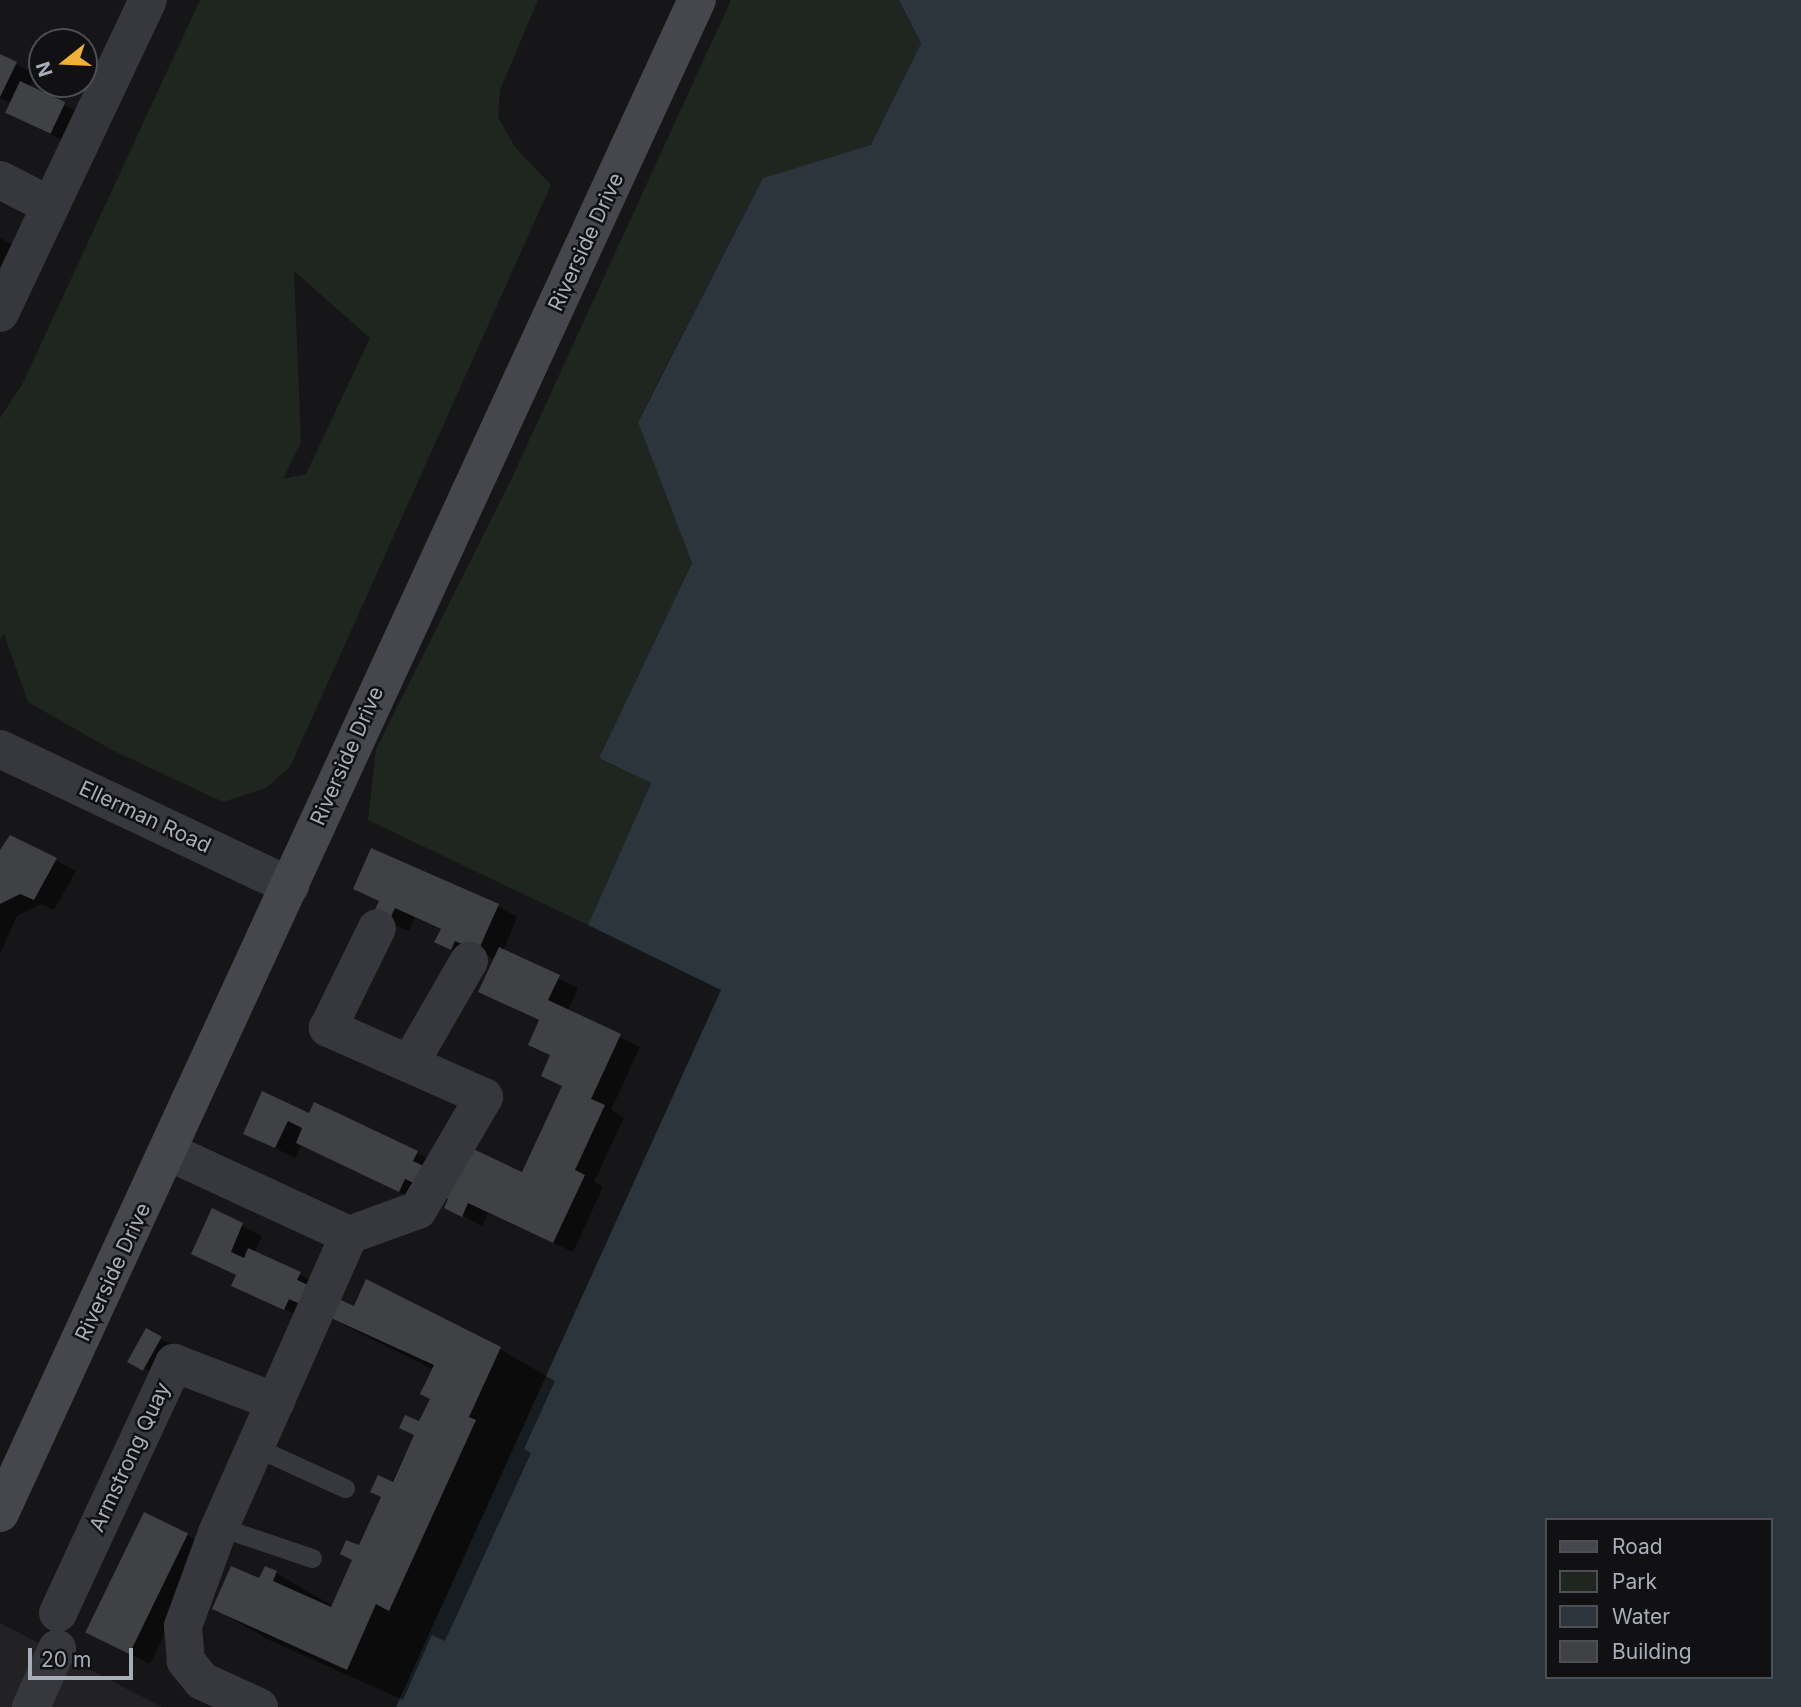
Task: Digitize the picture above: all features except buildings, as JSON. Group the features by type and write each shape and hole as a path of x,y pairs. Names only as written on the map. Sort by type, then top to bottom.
{"street":[{"path":"0,313 148,0"},
{"name":"Riverside Drive","path":"0,1513 169,1152 369,704 697,0"},
{"path":"0,180 51,206"},
{"name":"Ellerman Road","path":"0,749 290,886"},
{"path":"169,1152 349,1235 418,1210 484,1097 328,1028 377,928"},
{"path":"410,1063 469,961"},
{"path":"259,1707 202,1681 186,1661 183,1626 220,1527 349,1235"},
{"name":"Armstrong Quay","path":"31,1707 57,1631 174,1363 276,1402"}],"lane":[{"path":"255,1447 345,1488"},
{"path":"220,1527 312,1558"}],"shaded area":[{"path":"0,1623 162,1707 0,1707"}],"green space":[{"path":"200,0 538,0 500,90 498,117 515,147 551,185 290,767 266,788 223,802 114,751 28,702 4,634 0,640 0,418 23,383","holes":["294,271 370,338 306,474 283,479 301,442"]},
{"path":"731,0 899,0 921,43 871,146 763,178 638,421 692,563 599,758 651,783 588,925 368,820 376,749 511,480"}],"water":[{"path":"899,0 1801,0 1801,1707 396,1707 721,990 588,925 651,783 599,758 692,563 638,422 763,178 871,145 921,43"}]}
